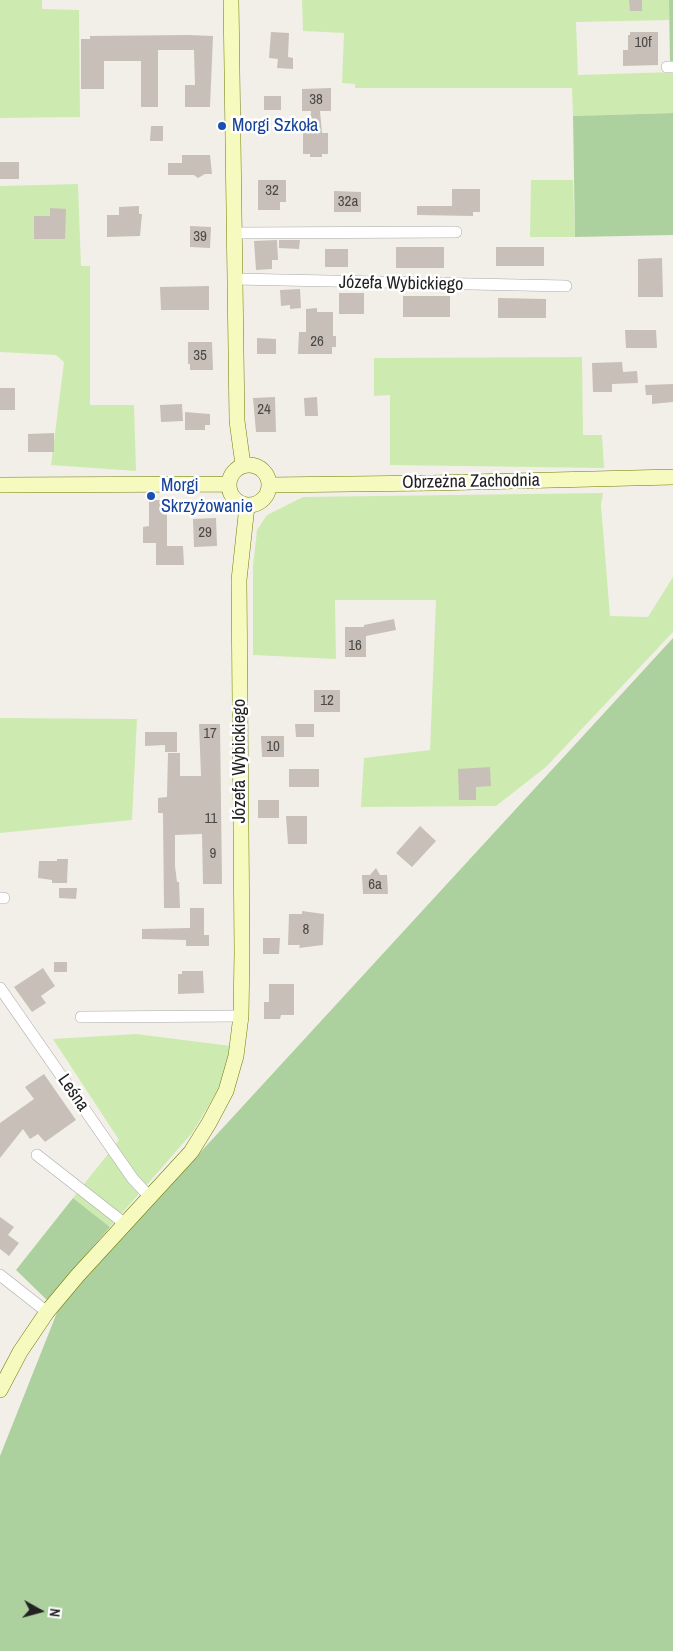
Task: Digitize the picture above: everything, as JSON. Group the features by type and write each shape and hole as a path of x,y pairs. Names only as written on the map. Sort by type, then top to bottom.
{"street":[{"path":"231,0 237,422 243,465"},
{"path":"234,233 456,232"},
{"name":"Józefa Wybickiego","path":"235,280 566,286"},
{"path":"252,464 261,468 267,475 269,484 268,493 263,500 246,506 233,499 228,484 235,469 243,465 252,464"},
{"name":"Obrzeżna Zachodnia","path":"269,484 443,483 673,476"},
{"path":"0,485 228,484"},
{"name":"Józefa Wybickiego","path":"149,1196 191,1152 226,1091 236,1056 241,1016 240,580 246,506"},
{"name":"Leśna","path":"0,988 133,1179 149,1196"},
{"path":"81,1017 241,1016"},
{"path":"37,1155 124,1223"},
{"path":"0,1390 20,1352 47,1312 149,1196"},
{"path":"0,1275 47,1312"}],"green space":[{"path":"0,0 42,0 42,9 79,10 80,117 0,118"},
{"path":"302,0 669,0 669,20 576,22 578,75 673,72 673,113 573,116 572,88 355,88 355,84 342,83 344,33 303,31"},
{"path":"669,0 673,0 673,72 664,72 670,64"},
{"path":"673,113 673,235 575,237 573,116"},
{"path":"531,180 573,180 575,237 530,237"},
{"path":"78,184 81,266 90,266 90,405 134,405 136,471 51,465 64,362 56,355 0,352 0,186"},
{"path":"582,357 583,435 602,435 604,468 390,465 390,395 374,396 374,358"},
{"path":"603,493 601,505 610,616 648,617 673,577 673,632 546,767 496,806 361,807 364,758 430,750 436,600 335,600 336,659 253,655 253,566 257,530 267,515 303,497"},
{"path":"673,638 673,1651 0,1651 0,1456 60,1305"},
{"path":"0,718 137,719 132,820 0,833"},
{"path":"136,1034 231,1046 218,1090 192,1133 110,1227 73,1198 119,1140 53,1039"},
{"path":"73,1198 110,1227 47,1300 16,1270"}],"building":[{"path":"629,0 642,0 642,11 630,11"},
{"path":"271,32 289,33 288,57 293,58 293,69 277,68 278,59 269,58"},
{"path":"630,32 658,32 658,65 623,66 623,50 628,50 628,35 630,35"},
{"path":"90,36 213,36 210,107 185,107 185,85 195,85 194,50 158,50 158,107 141,107 141,61 104,61 104,89 81,89 81,39 90,39"},
{"path":"331,88 331,111 320,111 322,133 328,133 328,154 322,154 322,157 310,157 310,154 303,154 303,132 310,133 311,111 302,111 302,89"},
{"path":"264,96 281,96 281,110 264,110"},
{"path":"151,126 163,126 163,141 150,141"},
{"path":"182,155 210,155 212,174 205,174 198,178 194,175 168,175 168,163 182,163"},
{"path":"0,162 19,162 19,179 0,179"},
{"path":"258,180 286,180 286,202 280,202 280,210 258,210"},
{"path":"452,189 480,189 480,212 473,212 473,216 417,215 417,206 452,206"},
{"path":"334,191 361,192 361,212 334,212"},
{"path":"139,206 139,214 142,214 140,236 107,237 107,215 119,215 119,207"},
{"path":"50,208 66,209 65,239 34,239 34,216 50,216"},
{"path":"190,226 211,227 210,248 190,247"},
{"path":"277,240 278,260 272,260 272,269 256,270 254,241"},
{"path":"279,240 300,240 299,249 279,248"},
{"path":"396,247 444,247 444,268 396,268"},
{"path":"496,247 544,247 544,266 496,266"},
{"path":"325,249 348,249 348,267 325,267"},
{"path":"662,258 663,297 638,297 638,259"},
{"path":"209,286 209,310 161,310 160,287"},
{"path":"300,289 301,308 290,309 290,305 281,306 280,290"},
{"path":"339,293 364,293 364,314 339,314"},
{"path":"403,296 450,296 450,317 403,317"},
{"path":"498,298 546,299 546,318 498,318"},
{"path":"317,308 317,312 333,312 333,336 336,336 336,347 332,347 332,354 298,354 299,332 306,332 306,309"},
{"path":"625,330 656,330 657,348 626,348"},
{"path":"257,338 276,339 276,354 257,354"},
{"path":"188,342 212,342 213,370 190,370 190,364 188,364"},
{"path":"622,362 623,372 637,371 638,383 612,384 612,392 593,392 592,363"},
{"path":"673,384 673,402 652,404 652,395 646,395 645,385"},
{"path":"0,388 15,388 15,410 0,410"},
{"path":"275,397 276,432 256,432 253,398"},
{"path":"317,397 318,416 305,416 304,398"},
{"path":"182,404 183,421 161,422 160,405"},
{"path":"185,412 210,414 210,425 205,425 205,430 185,430"},
{"path":"54,433 54,452 28,452 28,434"},
{"path":"149,500 178,500 178,511 167,511 167,546 183,546 184,565 156,565 156,543 143,543 143,527 149,526"},
{"path":"216,518 217,546 194,547 193,519"},
{"path":"394,619 396,630 366,636 366,657 345,657 345,627 364,627 364,625"},
{"path":"314,690 340,690 340,712 314,712"},
{"path":"199,724 220,724 222,884 203,884 202,834 175,835 175,866 177,882 179,882 180,908 164,908 163,813 158,813 158,798 167,797 168,753 180,753 180,776 201,776"},
{"path":"295,724 314,724 314,737 296,737"},
{"path":"145,732 177,732 177,752 165,752 165,745 145,746"},
{"path":"261,736 284,736 284,757 262,757"},
{"path":"490,767 491,786 476,787 476,800 459,800 458,769"},
{"path":"289,769 319,769 319,787 289,787"},
{"path":"258,800 279,800 279,818 258,818"},
{"path":"286,816 307,816 307,844 288,844"},
{"path":"420,826 436,841 412,867 396,853"},
{"path":"57,859 68,859 67,883 52,883 52,880 38,878 39,861 57,861"},
{"path":"376,868 380,875 387,875 388,894 363,894 362,875 370,875"},
{"path":"59,888 77,888 76,899 59,898"},
{"path":"190,908 204,908 204,935 209,935 209,946 186,946 186,940 142,939 142,929 190,928"},
{"path":"302,911 324,914 323,945 299,948 300,945 288,945 289,914 302,914"},
{"path":"263,938 280,938 279,954 263,954"},
{"path":"54,962 67,962 67,972 54,972"},
{"path":"43,968 55,986 41,996 46,1003 32,1012 14,987"},
{"path":"182,971 203,971 204,993 178,994 178,974 182,974"},
{"path":"269,984 294,984 294,1015 281,1015 280,1019 264,1019 264,1002 269,1002"},
{"path":"44,1074 76,1120 45,1142 38,1134 30,1139 23,1129 0,1158 0,1123 34,1099 25,1087"},
{"path":"0,1217 14,1227 8,1235 19,1243 9,1256 0,1249"}],"place":[{"name":"Morgi Szkoła","path":"222,126"},
{"name":"Morgi Skrzyżowanie","path":"151,496"}]}
